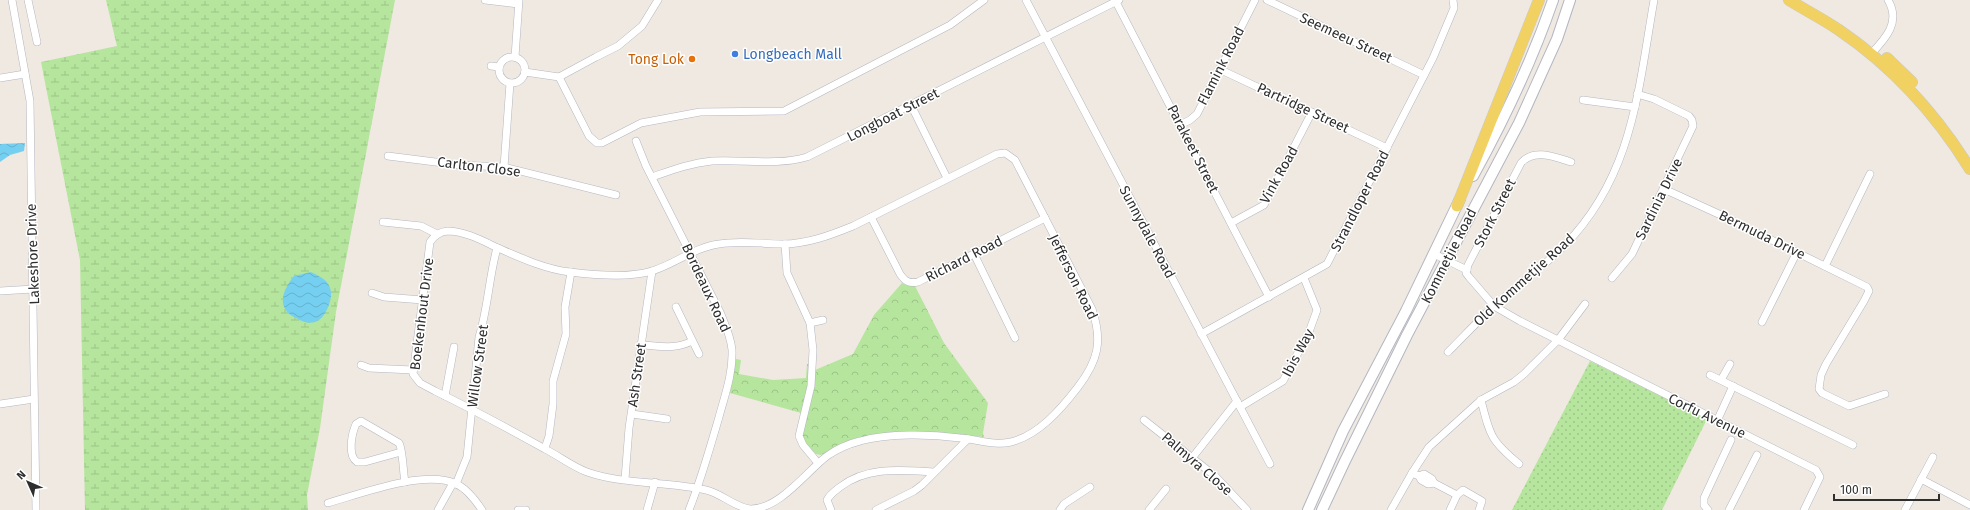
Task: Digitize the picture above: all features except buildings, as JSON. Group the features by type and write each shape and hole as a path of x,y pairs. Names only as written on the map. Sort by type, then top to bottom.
{"main road":[{"path":"1457,206 1538,0"},
{"name":"Kommetjie Road","path":"1308,510 1343,430 1434,254 1457,206 1504,118 1541,36 1553,0"},
{"name":"Kommetjie Road","path":"1322,510 1446,260 1526,109 1557,40 1570,0"},
{"path":"1789,0 1899,68 1927,97 1949,124 1970,157"},
{"path":"1793,0 1835,21 1874,52 1927,108 1954,143 1970,169"}],"street":[{"name":"Lakeshore Drive","path":"12,0 30,101 34,289 36,510"},
{"path":"28,0 37,42"},
{"path":"485,0 518,2 515,57"},
{"path":"525,72 559,77 618,46 642,26 658,0"},
{"path":"559,77 589,136 597,143 602,143 641,123 700,112 784,111 950,25 984,0"},
{"name":"Sunnydale Road","path":"1026,0 1270,464"},
{"name":"Flamink Road","path":"1180,125 1190,120 1197,114 1255,0"},
{"name":"Seemeeu Street","path":"1267,0 1424,75"},
{"name":"Strandloper Road","path":"1201,334 1325,266 1440,44 1454,8 1453,0"},
{"name":"Old Kommetjie Road","path":"1448,352 1494,306 1564,246 1594,210 1618,166 1631,128 1654,0"},
{"path":"1874,52 1887,36 1892,25 1892,10 1888,0"},
{"name":"Longboat Street","path":"652,177 678,167 696,163 714,161 782,162 807,157 1118,1"},
{"name":"Parakeet Street","path":"1118,1 1269,297"},
{"path":"499,67 507,58 515,57 522,61 525,72"},
{"path":"491,66 499,67"},
{"path":"499,67 499,71 503,79 510,83 518,82 525,72"},
{"name":"Partridge Street","path":"1219,69 1387,148"},
{"path":"0,78 25,74"},
{"path":"504,167 510,83"},
{"name":"Sardinia Drive","path":"1612,278 1632,254 1692,130 1692,120 1689,116 1654,99 1637,94"},
{"path":"1583,100 1635,107"},
{"path":"911,105 947,178"},
{"name":"Vink Road","path":"1231,223 1264,205 1312,112"},
{"name":"Bordeaux Road","path":"636,141 652,177 726,327 732,352 731,371 726,392 698,489 689,510"},
{"name":"Jefferson Road","path":"691,254 711,245 722,243 785,244 816,239 833,234 871,217 997,154 1008,154 1015,160 1092,309 1098,330 1095,358 1087,376 1058,412 1030,433 1008,443 995,443 944,436 869,439 840,448 818,463 784,496 768,505 756,509 746,508 708,490 698,489"},
{"name":"Stork Street","path":"1467,270 1519,165 1531,156 1541,155 1571,162"},
{"name":"Carlton Close","path":"388,156 504,167 616,195"},
{"path":"1824,266 1870,174"},
{"name":"Bermuda Drive","path":"1664,189 1867,287 1868,291 1854,319 1826,364 1821,375 1819,390 1849,406 1885,394"},
{"name":"Richard Road","path":"871,217 900,274 907,282 918,282 1044,218"},
{"path":"383,222 421,226 437,234 453,232 471,236 535,264 571,272 626,274 652,271 691,254"},
{"name":"Boekenhout Drive","path":"437,234 430,242 413,370 415,378 420,383 545,448 585,471 624,479 698,489"},
{"path":"785,244 787,273 810,323 813,350 813,373 809,396 799,432 803,445 818,463"},
{"name":"Willow Street","path":"438,510 467,457 479,337 484,321 497,248"},
{"path":"1762,322 1797,252"},
{"path":"974,254 1015,338"},
{"path":"1434,254 1467,270 1467,275 1471,281 1494,306"},
{"name":"Ash Street","path":"624,479 636,370 642,345 652,271"},
{"path":"545,448 549,436 553,404 553,381 566,334 565,307 571,272"},
{"name":"Ibis Way","path":"1238,404 1283,382 1310,332 1317,310 1304,278"},
{"path":"0,291 34,289"},
{"path":"372,293 384,297 423,300"},
{"path":"1391,510 1415,474 1429,447 1481,400 1518,379 1558,340 1585,304"},
{"name":"Corfu Avenue","path":"1494,306 1717,421 1818,471 1820,476 1804,510"},
{"path":"676,307 698,354"},
{"path":"810,323 823,320"},
{"path":"642,345 671,348 682,346 692,341"},
{"path":"445,396 454,347"},
{"path":"1721,380 1730,364"},
{"path":"361,365 369,368 384,367 413,370"},
{"path":"1710,375 1853,445"},
{"path":"1717,421 1733,386"},
{"path":"0,404 34,399"},
{"path":"1481,400 1493,439 1504,452 1519,464"},
{"path":"1192,458 1238,404"},
{"path":"632,414 667,419"},
{"name":"Palmyra Close","path":"1144,420 1225,485 1247,510"},
{"path":"401,452 365,462 357,462 352,457 356,424 361,421 397,441 402,448 401,452 405,482"},
{"path":"876,510 914,491 968,439"},
{"path":"1708,510 1704,505 1704,498 1731,440"},
{"path":"1729,510 1757,455"},
{"path":"1905,510 1933,457"},
{"path":"831,510 827,500 830,495 846,482 860,475 880,471 903,470 933,472"},
{"path":"1415,474 1424,474 1432,479 1434,483 1457,495"},
{"path":"328,503 405,482 435,479 454,483 468,494 482,510"},
{"path":"1921,479 1970,505"},
{"path":"648,510 655,482"},
{"path":"1060,510 1067,502 1090,487"},
{"path":"1149,510 1166,489"},
{"path":"1450,510 1461,490 1465,490 1480,500 1482,504 1479,510"},
{"path":"518,510 526,510"}],"green space":[{"path":"106,0 395,0 336,312 320,428 307,495 308,510 85,510 80,260 41,62 117,46"},
{"path":"902,283 908,286 915,286 944,343 988,403 983,433 984,437 943,433 876,435 852,440 821,455 816,454 806,444 802,435 815,370 853,354 874,315"},
{"path":"736,359 741,360 739,374 773,380 806,378 807,364 810,365 807,391 801,413 730,393"},
{"path":"1590,361 1707,419 1662,510 1512,510"}],"water":[{"path":"25,143 24,151 10,155 0,162 0,144"},
{"path":"311,272 320,276 329,285 331,297 323,317 311,323 302,321 291,315 283,305 283,299 286,288 294,276"}],"place":[{"name":"Longbeach Mall","path":"735,54"},
{"name":"Tong Lok","path":"692,59"}]}
